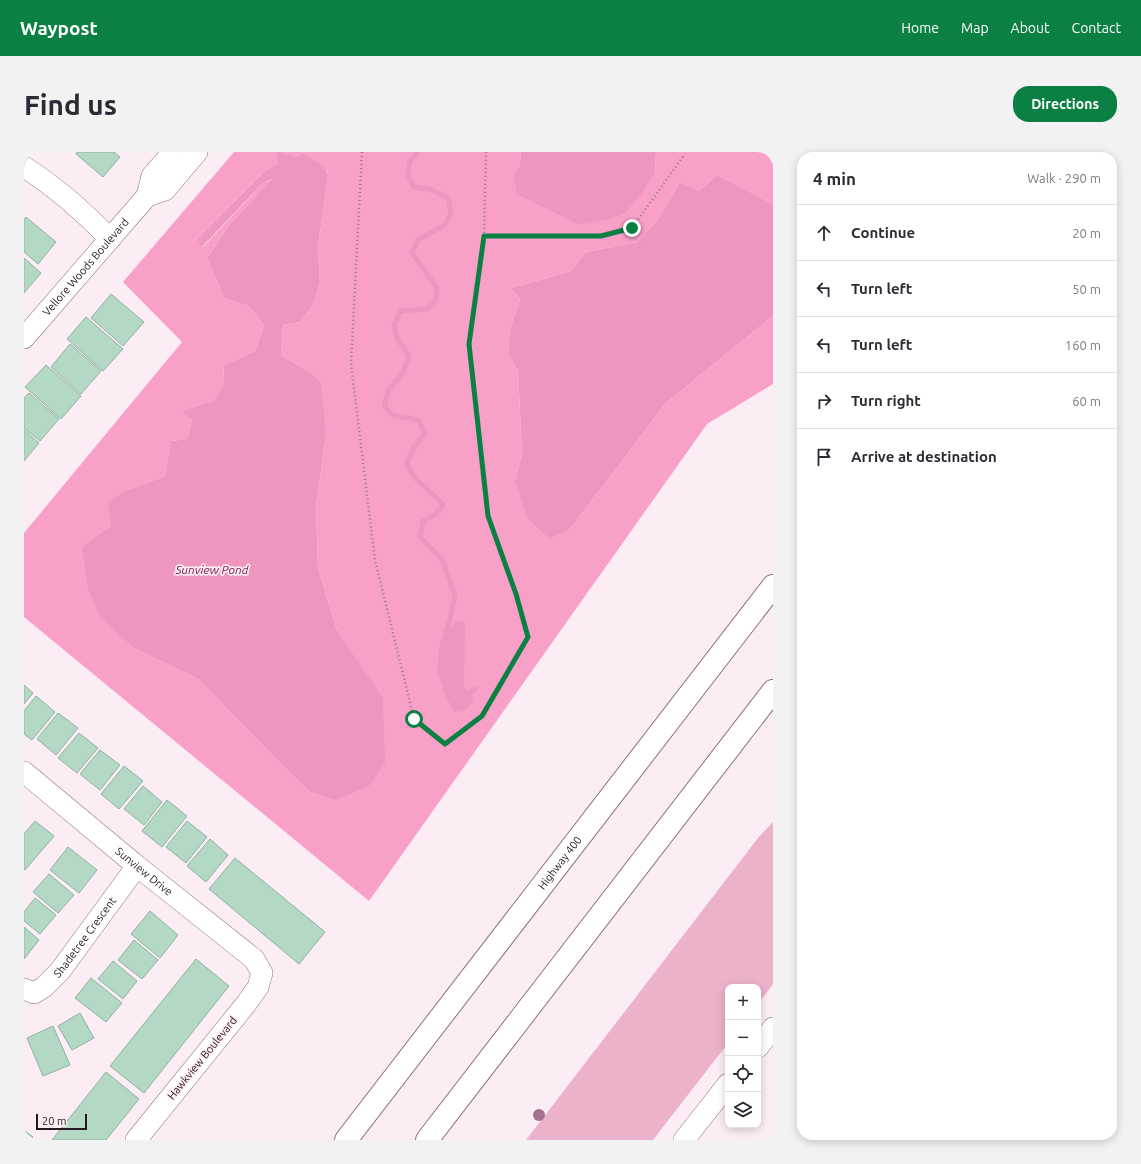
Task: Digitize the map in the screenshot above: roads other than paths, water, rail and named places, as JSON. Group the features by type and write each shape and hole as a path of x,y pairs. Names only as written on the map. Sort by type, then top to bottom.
{"highway":[{"name":"Highway 400","path":"346,1140 773,586"},
{"path":"427,1140 773,691"},
{"path":"437,1140 454,1105"}],"street":[{"name":"Vellore Woods Boulevard","path":"24,338 147,196 152,176 172,152"},
{"name":"Vellore Woods Boulevard","path":"147,196 165,190 197,152"},
{"path":"24,167 44,180 93,221 110,239"},
{"name":"Sunview Drive","path":"24,772 137,866 254,959 262,973"},
{"name":"Shadetree Crescent","path":"24,989 34,993 44,987 60,971 137,866"},
{"name":"Hawkview Boulevard","path":"136,1140 246,1004 258,987 262,973"},
{"path":"761,1043 773,1028"},
{"path":"684,1140 725,1088"}],"water":[{"name":"Sunview Pond","path":"277,152 295,157 303,153 325,166 328,175 318,247 320,282 313,306 299,322 283,325 281,355 312,374 321,384 326,434 316,507 318,568 337,630 383,698 385,763 369,786 336,800 309,791 198,679 134,648 100,617 88,589 82,546 111,525 108,502 130,489 165,476 171,441 187,439 192,420 182,411 213,401 223,386 224,365 255,351 264,325 248,306 223,298 207,258 227,228 272,179 262,184 202,247 197,239 266,170 278,164"},
{"path":"521,152 656,152 655,172 640,196 625,213 610,219 580,225 517,194 513,176 519,167"},
{"path":"717,175 773,204 773,316 666,403 570,529 549,538 527,518 515,480 522,455 518,371 508,354 510,328 520,300 511,288 571,271 586,252 637,242 656,222 680,182 699,191"},
{"path":"457,620 465,622 464,686 474,699 465,711 454,712 443,691 440,668 446,632"}],"waterway":[{"path":"418,152 410,161 408,175 414,187 430,189 448,198 451,213 445,225 418,240 412,253 437,288 436,301 427,309 401,311 394,324 397,338 409,356 403,373 389,389 384,406 392,415 418,420 425,433 414,447 406,465 417,480 443,504 436,514 423,521 420,537 442,559 455,596 441,650 440,674 444,682"},
{"path":"465,697 475,689"}]}
